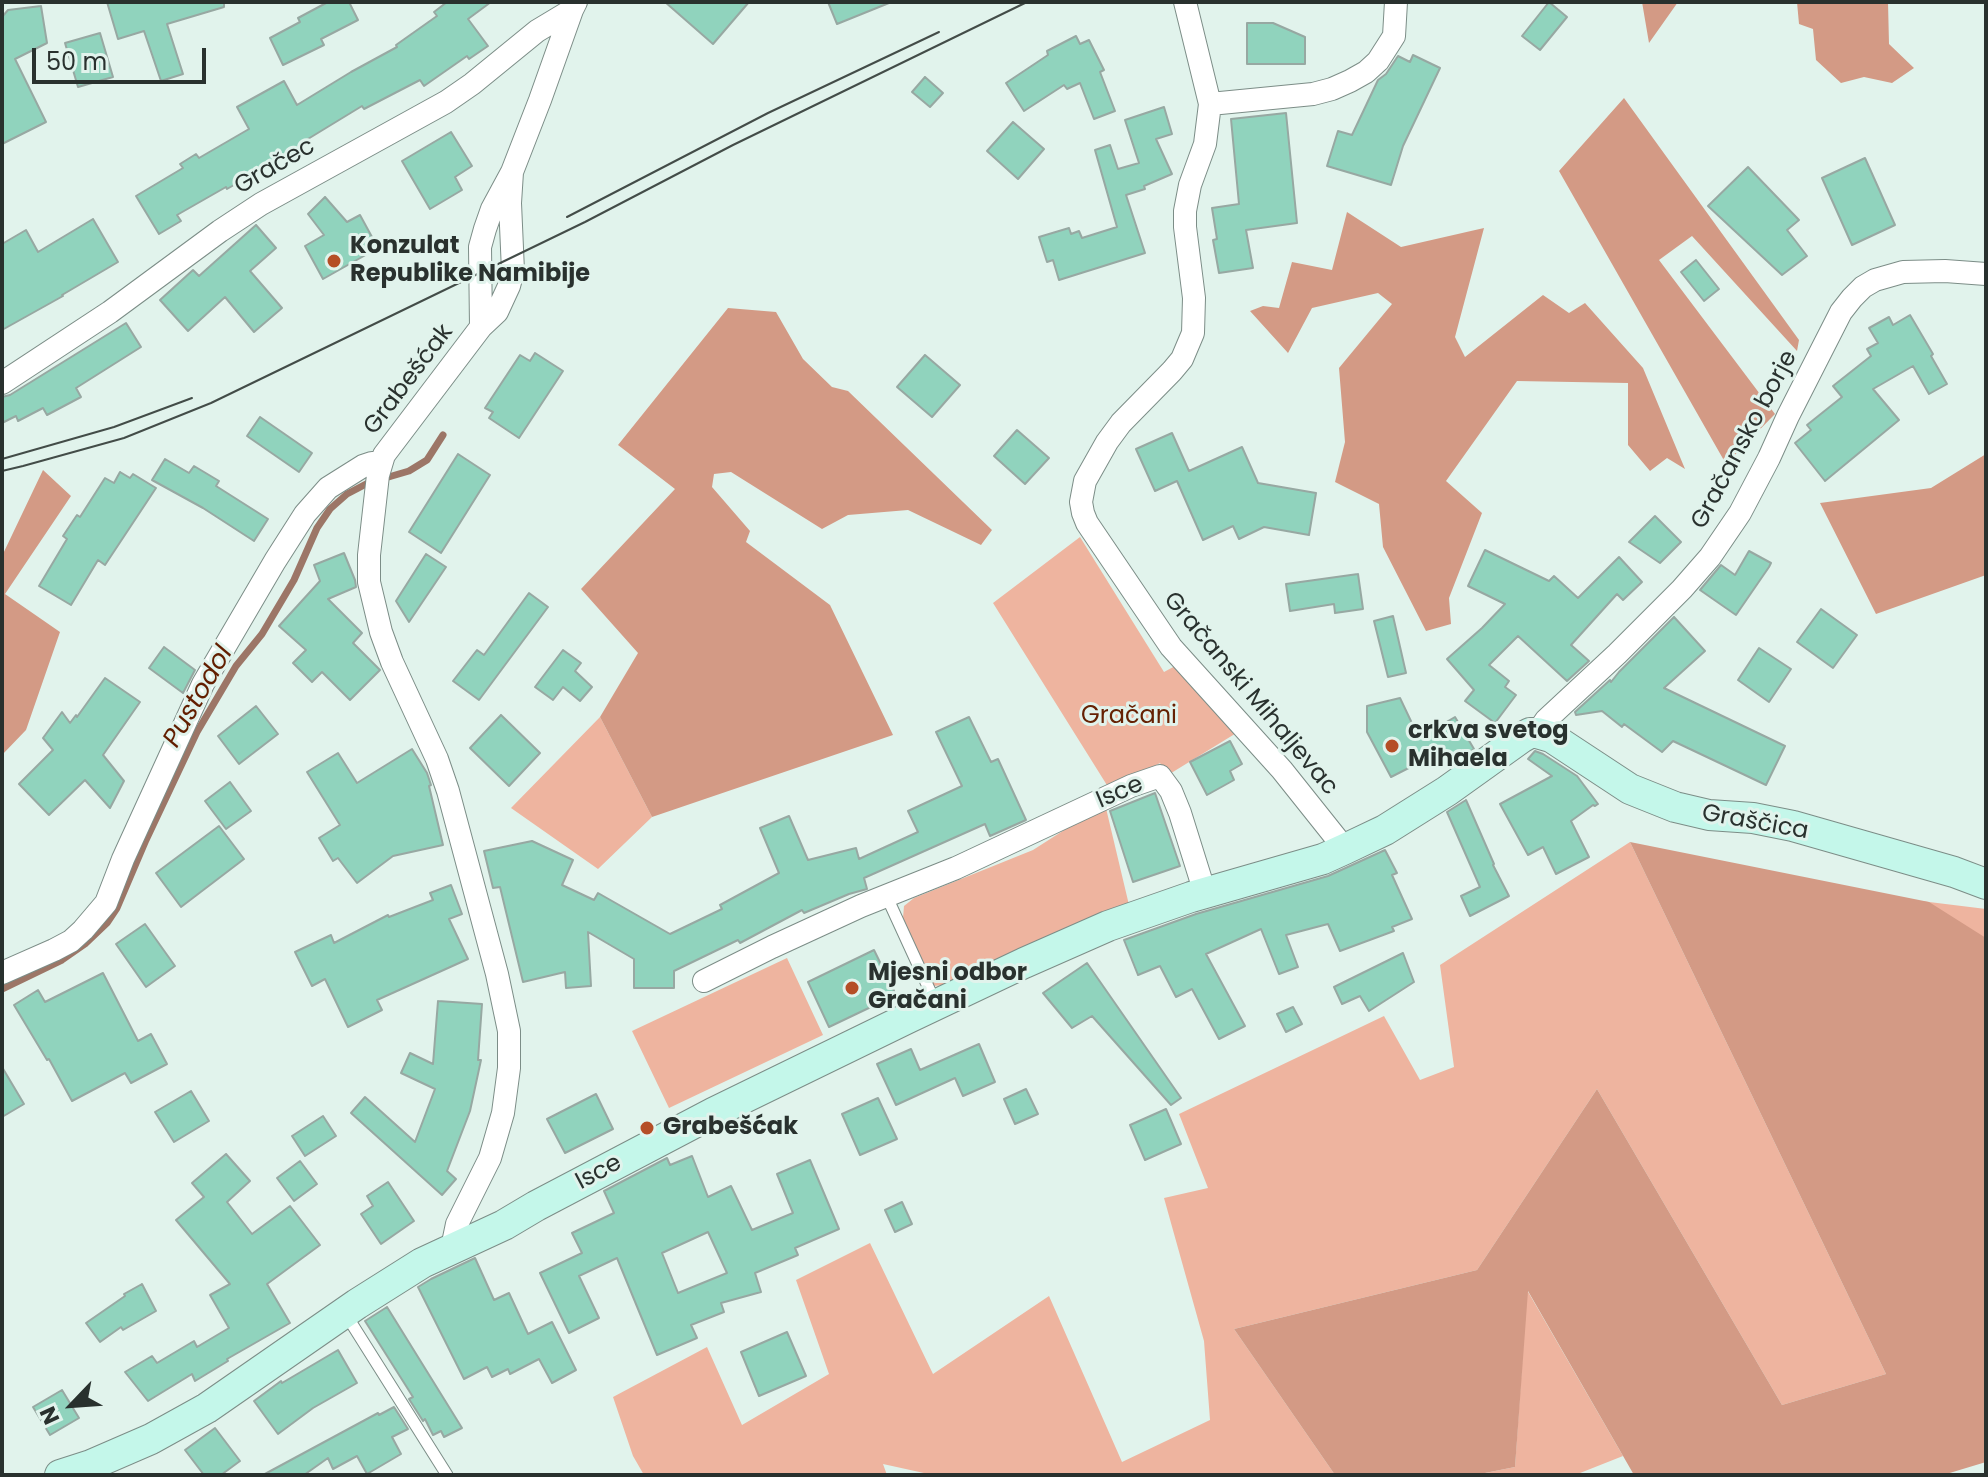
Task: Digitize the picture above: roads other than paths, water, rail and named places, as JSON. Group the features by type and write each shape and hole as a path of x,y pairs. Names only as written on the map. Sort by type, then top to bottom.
{"street":[{"name":"Gračanski Mihaljevac","path":"1185,2 1210,104 1205,144 1185,203 1194,298 1190,343 1172,371 1121,423 1107,442 1085,481 1081,502 1083,513 1171,647 1273,760 1345,849"},
{"path":"1210,104 1313,94 1350,81 1378,61 1394,36 1396,2"},
{"name":"Grabešćak","path":"481,327 480,247 492,209 512,172 574,6"},
{"name":"Gračec","path":"2,383 110,312 261,204 446,102 574,6"},
{"name":"Grabešćak","path":"452,1248 457,1224 490,1158 503,1113 509,1068 509,1031 497,974 448,791 425,731 392,662 374,608 369,582 369,555 378,478 388,449 501,305 509,286 513,271 512,172"},
{"name":"Gračansko borje","path":"1537,733 1546,720 1609,662 1710,557 1740,513 1841,312 1852,298 1875,280 1903,272 1986,274"},
{"path":"2,973 71,941 106,903 203,684 283,548 305,514 328,488 372,463 378,478"},
{"name":"Isce","path":"60,1475 151,1439 258,1374 389,1282 452,1248 504,1225 713,1113 937,1004 1108,926 1205,893 1323,859 1345,849 1385,830 1447,791 1521,738 1537,733"},
{"name":"Graščica","path":"1537,733 1551,737 1630,789 1675,807 1709,815 1753,818 1793,826 1986,884"},
{"name":"Isce","path":"704,981 886,895 956,868 1131,786 1160,776 1171,791 1205,893"}],"lane":[{"path":"886,895 937,1004"},
{"path":"345,1312 447,1475"}],"waterway":[{"name":"Pustodol","path":"2,989 62,960 107,923 117,908 197,732 236,666 262,634 330,509 347,494 368,483 409,471 427,460 443,435"}],"tram line":[{"path":"2,471 124,438 211,403 585,222 733,145 1027,2"},
{"path":"567,217 768,113 939,32"},
{"path":"2,459 114,427 192,398"}],"place":[{"name":"Konzulat Republike Namibije","path":"334,261"},
{"name":"crkva svetog Mihaela","path":"1392,746"},
{"name":"Mjesni odbor Gračani","path":"852,988"},
{"name":"Grabešćak","path":"647,1128"}],"park label":[{"name":"Gračani","path":"1129,717"}]}
